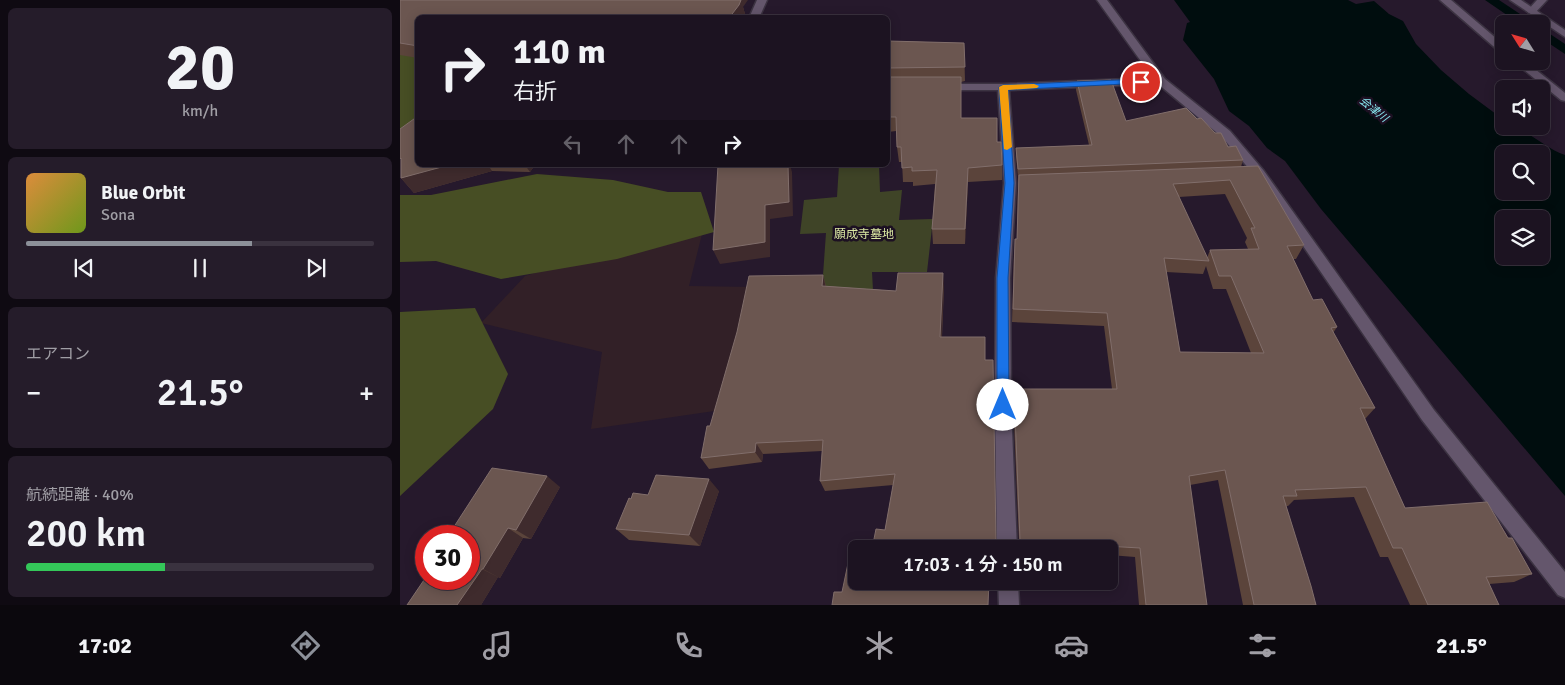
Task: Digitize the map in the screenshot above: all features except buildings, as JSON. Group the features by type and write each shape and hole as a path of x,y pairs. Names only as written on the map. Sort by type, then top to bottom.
{"street":[{"path":"755,15 762,0"},
{"path":"1102,0 1161,81 1226,134 1260,174 1428,415 1565,588"},
{"path":"1445,0 1495,42"},
{"path":"1515,0 1565,34"},
{"path":"1532,11 1542,0"},
{"path":"1529,70 1565,98"},
{"path":"926,88 1161,81"},
{"path":"1003,87 1014,182 1003,278 1003,405 1007,540"},
{"path":"1240,174 1260,174"},
{"path":"1008,590 1009,605"}],"shaded area":[{"path":"705,222 689,286 751,287 721,410 591,429 602,352 481,323 525,276"}],"green space":[{"path":"400,44 415,48 415,125 400,140"},
{"name":"願成寺墓地","path":"839,167 879,167 880,192 902,190 899,220 933,219 927,272 872,272 873,290 822,289 826,233 800,234 804,200 837,197"},
{"path":"537,174 613,180 668,192 701,192 714,232 617,259 501,279 436,261 400,262 400,195 431,195"},
{"path":"475,308 508,374 493,409 400,496 400,312"}],"water":[{"name":"会津川","path":"1174,0 1348,0 1356,4 1374,1 1389,14 1403,21 1416,44 1441,70 1495,113 1495,135 1530,135 1545,145 1495,145 1495,200 1550,200 1550,148 1565,155 1565,496 1321,209 1285,161 1267,148 1249,126 1229,111 1214,79 1183,40 1187,23 1190,22"},
{"path":"1485,0 1499,0 1522,15 1507,15"},
{"path":"1550,34 1565,44 1565,54 1550,44"}],"slow traffic":[{"path":"1007,147 1003,87 1034,86"}],"route":[{"path":"1003,405 1003,278 1010,183 1003,87 1141,82"}]}
